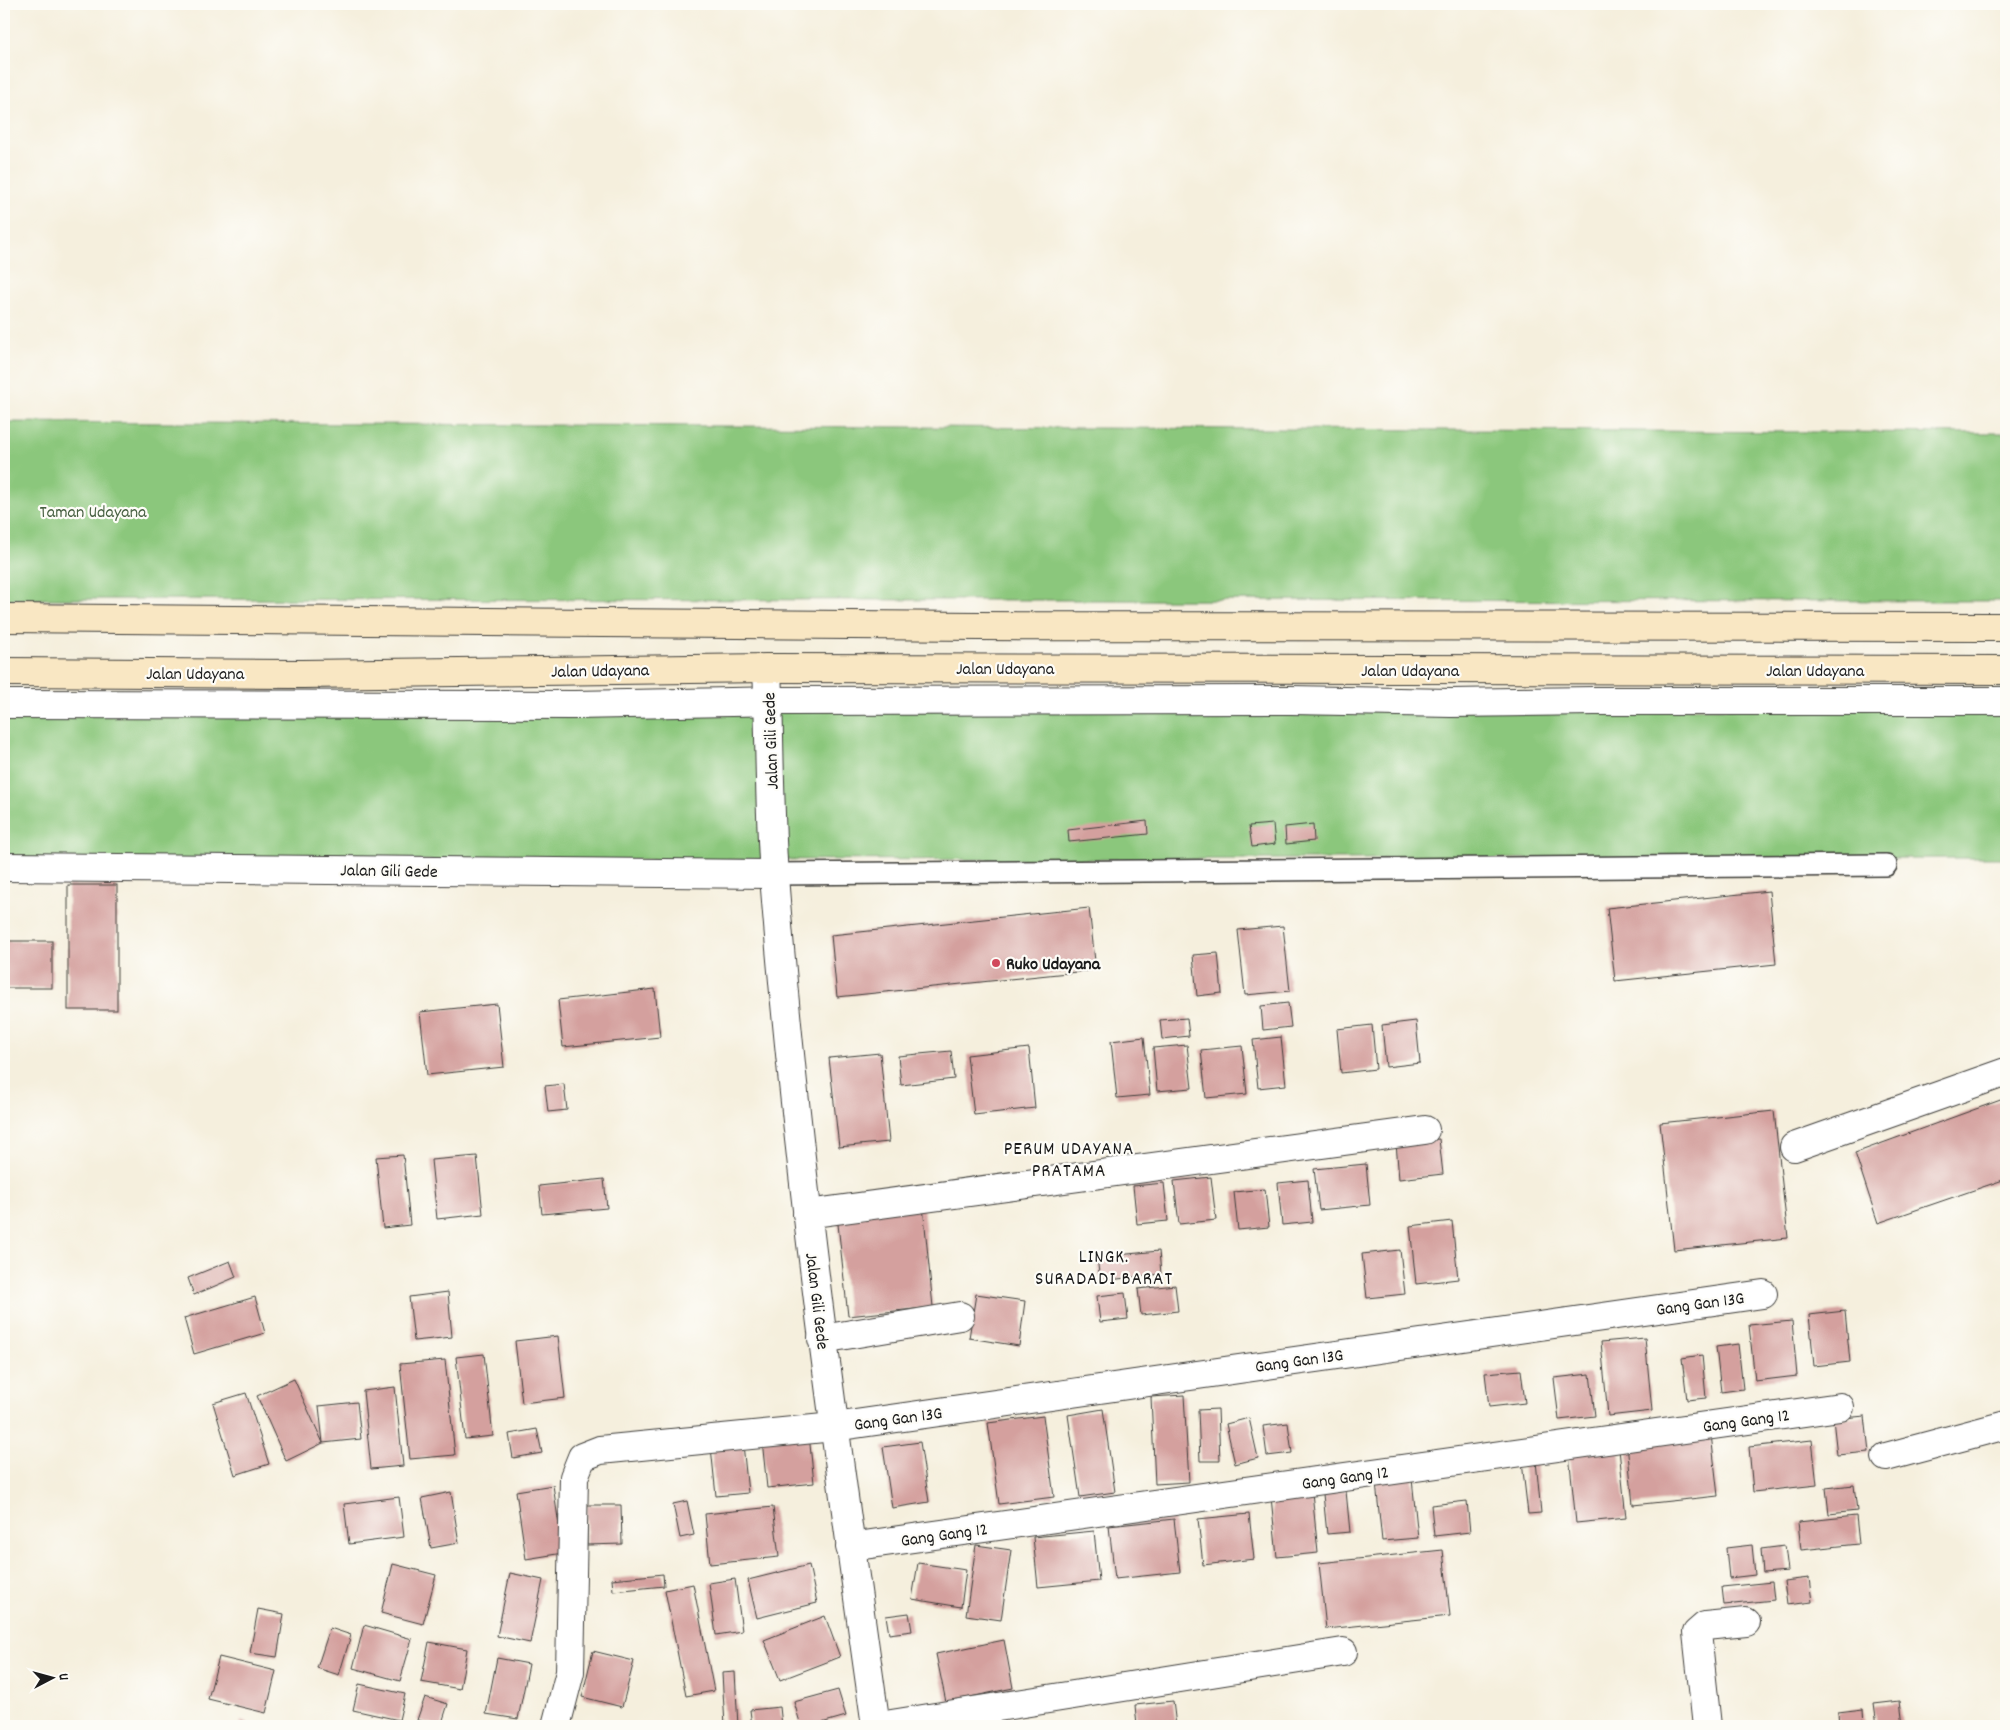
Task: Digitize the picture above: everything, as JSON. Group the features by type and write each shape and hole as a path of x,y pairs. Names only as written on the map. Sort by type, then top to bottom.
{"main road":[{"path":"4,618 680,625 2006,627"},
{"path":"1246,627 1246,669"},
{"name":"Jalan Udayana","path":"4,672 302,674 767,668 2006,670"}],"street":[{"name":"Jalan Gili Gede","path":"767,668 774,874 807,1214 850,1547 878,1726"},
{"path":"4,704 576,705 768,702 1291,700 1451,703 1596,700 2006,701"},
{"name":"Jalan Gili Gede","path":"4,867 774,874"},
{"path":"1794,1147 2006,1072"},
{"path":"807,1214 1425,1130"},
{"name":"Gang Gan 13G","path":"556,1726 570,1672 574,1477 582,1456 600,1450 834,1427 1763,1294"},
{"path":"822,1339 960,1316"},
{"name":"Gang Gang 12","path":"850,1547 1840,1407"},
{"path":"1886,1457 2006,1425"},
{"path":"1708,1726 1696,1632 1705,1626 1746,1622"},
{"path":"878,1726 1343,1652"}],"lane":[{"path":"774,874 1886,866"}],"green space":[{"name":"Taman Udayana","path":"4,422 2006,433 2006,601 4,599"},
{"path":"2006,708 2006,858 4,861 4,711"}],"building":[{"path":"1147,821 1148,834 1069,842 1068,830"},
{"path":"1273,824 1275,844 1252,847 1249,826"},
{"path":"1313,824 1314,841 1286,844 1285,827"},
{"path":"68,885 117,885 117,1010 68,1010"},
{"path":"1769,891 1776,964 1615,981 1607,908"},
{"path":"1089,908 1096,970 837,997 831,935"},
{"path":"1283,926 1290,991 1245,995 1238,930"},
{"path":"5,941 52,941 52,988 5,988"},
{"path":"1218,953 1222,993 1197,996 1193,955"},
{"path":"655,989 660,1037 563,1047 558,1000"},
{"path":"1288,1003 1291,1027 1263,1030 1261,1006"},
{"path":"497,1004 504,1067 427,1075 420,1012"},
{"path":"1187,1018 1189,1036 1162,1039 1160,1020"},
{"path":"1416,1021 1420,1063 1386,1067 1382,1025"},
{"path":"1372,1025 1376,1069 1341,1073 1337,1029"},
{"path":"1144,1037 1150,1095 1117,1098 1111,1041"},
{"path":"1281,1037 1286,1085 1258,1088 1253,1040"},
{"path":"1187,1045 1192,1088 1157,1091 1153,1048"},
{"path":"1242,1046 1247,1094 1206,1098 1201,1050"},
{"path":"1029,1048 1035,1108 974,1115 967,1055"},
{"path":"951,1051 954,1079 901,1085 898,1056"},
{"path":"880,1053 889,1142 839,1147 829,1058"},
{"path":"564,1084 567,1110 548,1112 545,1086"},
{"path":"2006,1098 2006,1179 1878,1223 1855,1153"},
{"path":"1774,1111 1788,1238 1674,1250 1660,1123"},
{"path":"1439,1139 1443,1174 1399,1179 1396,1143"},
{"path":"403,1155 410,1225 383,1228 376,1157"},
{"path":"477,1156 483,1214 437,1219 431,1160"},
{"path":"1366,1164 1370,1205 1319,1210 1314,1169"},
{"path":"1211,1177 1216,1220 1179,1224 1174,1181"},
{"path":"604,1179 607,1208 542,1214 539,1186"},
{"path":"1308,1180 1312,1222 1282,1225 1278,1183"},
{"path":"1164,1183 1168,1221 1137,1224 1133,1186"},
{"path":"1265,1189 1269,1227 1238,1230 1234,1192"},
{"path":"923,1206 933,1307 848,1316 837,1215"},
{"path":"1452,1221 1458,1279 1416,1284 1410,1226"},
{"path":"1400,1250 1405,1294 1367,1298 1362,1254"},
{"path":"1159,1251 1161,1274 1100,1281 1097,1257"},
{"path":"230,1261 236,1277 194,1295 188,1278"},
{"path":"1175,1285 1178,1311 1141,1315 1138,1289"},
{"path":"448,1292 452,1337 414,1341 409,1297"},
{"path":"1125,1293 1128,1319 1100,1322 1097,1296"},
{"path":"976,1294 1025,1301 1019,1346 969,1338"},
{"path":"255,1297 265,1333 194,1354 184,1318"},
{"path":"1845,1311 1850,1362 1814,1366 1809,1315"},
{"path":"1792,1321 1797,1376 1755,1381 1749,1325"},
{"path":"558,1336 565,1398 522,1403 515,1341"},
{"path":"1645,1338 1652,1411 1608,1416 1601,1342"},
{"path":"1738,1344 1743,1389 1721,1392 1716,1347"},
{"path":"484,1354 493,1436 465,1439 456,1357"},
{"path":"1702,1355 1706,1398 1687,1400 1682,1358"},
{"path":"445,1360 455,1455 410,1459 400,1364"},
{"path":"1521,1370 1525,1403 1489,1407 1485,1373"},
{"path":"1590,1374 1595,1416 1559,1420 1554,1378"},
{"path":"294,1379 323,1443 286,1461 257,1396"},
{"path":"395,1387 403,1466 371,1469 363,1391"},
{"path":"246,1393 269,1464 235,1475 213,1403"},
{"path":"1184,1395 1189,1482 1155,1484 1151,1397"},
{"path":"357,1402 361,1439 323,1443 319,1406"},
{"path":"1103,1409 1115,1492 1080,1497 1068,1415"},
{"path":"1218,1409 1220,1461 1200,1461 1198,1410"},
{"path":"1043,1416 1054,1497 999,1504 988,1423"},
{"path":"1865,1416 1869,1452 1837,1455 1833,1419"},
{"path":"1249,1418 1258,1458 1235,1464 1226,1424"},
{"path":"1288,1423 1292,1453 1267,1456 1263,1426"},
{"path":"537,1429 542,1453 513,1458 509,1434"},
{"path":"1711,1434 1718,1496 1633,1505 1627,1443"},
{"path":"809,1435 814,1483 767,1488 762,1440"},
{"path":"1812,1440 1817,1485 1753,1492 1749,1447"},
{"path":"920,1442 929,1502 892,1508 883,1447"},
{"path":"743,1444 748,1493 716,1496 711,1447"},
{"path":"1619,1449 1626,1518 1576,1523 1569,1454"},
{"path":"1536,1461 1541,1513 1528,1514 1522,1462"},
{"path":"1411,1469 1418,1538 1382,1541 1375,1473"},
{"path":"553,1485 563,1553 526,1559 516,1491"},
{"path":"1854,1485 1857,1511 1829,1514 1826,1488"},
{"path":"1346,1491 1350,1532 1327,1534 1323,1494"},
{"path":"451,1492 459,1543 431,1548 422,1498"},
{"path":"1312,1492 1318,1553 1277,1557 1271,1497"},
{"path":"399,1497 404,1537 349,1544 344,1504"},
{"path":"687,1501 694,1535 680,1538 673,1504"},
{"path":"1467,1501 1470,1532 1434,1536 1431,1505"},
{"path":"587,1505 621,1505 622,1544 587,1545"},
{"path":"773,1507 779,1557 710,1564 705,1514"},
{"path":"1249,1514 1254,1559 1203,1565 1198,1519"},
{"path":"1856,1516 1859,1544 1801,1550 1798,1522"},
{"path":"1174,1519 1180,1572 1115,1579 1109,1526"},
{"path":"1094,1531 1099,1581 1038,1587 1033,1537"},
{"path":"976,1545 1011,1550 1001,1620 966,1615"},
{"path":"1752,1545 1755,1575 1729,1578 1726,1548"},
{"path":"1785,1546 1788,1571 1763,1573 1761,1549"},
{"path":"1443,1550 1450,1616 1326,1629 1319,1563"},
{"path":"918,1563 966,1570 961,1607 912,1599"},
{"path":"393,1564 436,1575 423,1624 381,1613"},
{"path":"809,1565 817,1603 757,1618 748,1580"},
{"path":"510,1573 543,1580 530,1643 497,1636"},
{"path":"663,1574 664,1586 613,1591 612,1579"},
{"path":"1809,1578 1812,1602 1787,1605 1784,1581"},
{"path":"735,1579 742,1631 716,1635 709,1583"},
{"path":"1772,1582 1774,1600 1724,1605 1722,1587"},
{"path":"693,1584 714,1691 686,1696 665,1590"},
{"path":"258,1609 284,1614 277,1657 250,1653"},
{"path":"909,1613 912,1631 889,1634 886,1616"},
{"path":"825,1616 840,1657 780,1680 764,1640"},
{"path":"364,1625 412,1639 400,1681 353,1668"},
{"path":"330,1628 351,1635 339,1675 317,1668"},
{"path":"1004,1640 1013,1688 946,1702 936,1654"},
{"path":"429,1642 467,1649 460,1689 421,1682"},
{"path":"593,1651 634,1661 622,1707 582,1697"},
{"path":"219,1657 276,1671 266,1713 208,1699"},
{"path":"497,1658 529,1664 518,1719 486,1714"},
{"path":"735,1672 738,1726 725,1726 722,1673"},
{"path":"359,1684 405,1694 399,1720 353,1710"},
{"path":"838,1690 846,1716 811,1726 801,1726 794,1702"},
{"path":"425,1697 448,1704 441,1726 417,1720"},
{"path":"1173,1701 1176,1726 1137,1726 1135,1705"},
{"path":"1900,1701 1903,1726 1877,1726 1874,1704"},
{"path":"780,1707 782,1726 752,1726 750,1710"},
{"path":"1863,1709 1864,1726 1839,1726 1838,1712"},
{"path":"241,1721 256,1726 239,1726"}],"place":[{"name":"Ruko Udayana","path":"996,963"}],"district":[{"name":"PERUM UDAYANA PRATAMA","path":"1069,1158"},
{"name":"LINGK. SURADADI BARAT","path":"1104,1266"}]}
